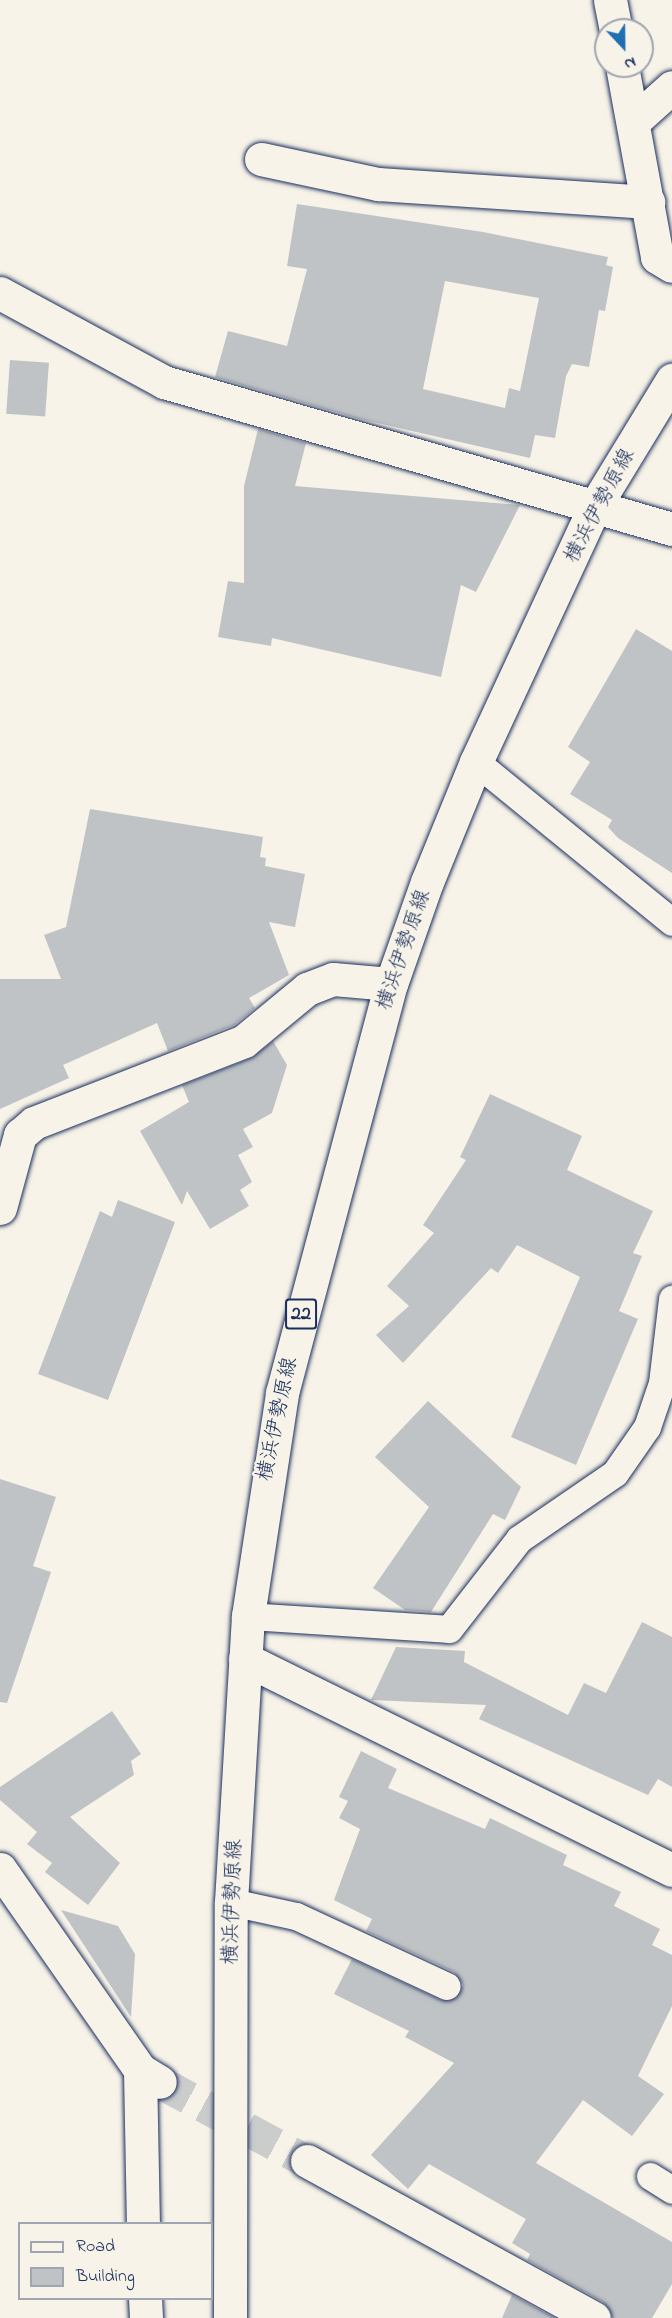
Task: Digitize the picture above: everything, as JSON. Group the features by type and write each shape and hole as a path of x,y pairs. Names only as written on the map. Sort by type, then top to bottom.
{"street":[{"path":"610,0 614,18"},
{"path":"624,78 657,257 672,266"},
{"path":"633,122 672,87"},
{"path":"261,159 378,184 648,202"},
{"path":"0,293 164,382 672,529"},
{"name":"横浜伊勢原線","path":"231,2318 231,1902 248,1616 282,1393 391,984 476,762 596,506 672,380"},
{"path":"0,1208 20,1135 34,1122 244,1041 307,989 333,979 391,984"},
{"path":"245,1659 672,1870"},
{"path":"0,1869 150,2076 143,2222"},
{"path":"307,2161 594,2318"},
{"path":"145,2300 146,2318"}],"lane":[{"path":"476,762 672,922"},
{"path":"248,1616 449,1629 519,1539 615,1473 647,1427 662,1383 672,1299"},
{"path":"231,1902 296,1916 447,1986"}],"building":[{"path":"297,204 483,232 608,257 606,265 613,267 605,311 599,310 589,367 572,364 566,376 555,438 535,435 530,458 360,419 215,377 228,331 287,346 307,269 287,266","holes":["445,281 539,298 520,391 509,388 505,408 423,389"]},
{"path":"10,360 49,363 45,417 6,414"},
{"path":"258,429 306,443 295,486 520,505 476,592 461,585 441,677 272,638 271,646 218,637 228,581 244,583 244,486"},
{"path":"636,629 672,651 672,873 618,838 608,827 612,820 570,794 590,762 568,747"},
{"path":"90,809 263,837 260,857 266,858 265,866 305,874 295,927 269,922 289,975 249,998 255,1008 234,1025 168,1051 157,1023 63,1065 69,1078 0,1109 0,979 61,979 44,935 66,927"},
{"path":"273,1041 287,1065 272,1113 243,1129 253,1147 238,1155 252,1182 240,1190 249,1206 210,1229 187,1191 182,1205 140,1131 189,1102 182,1085 251,1058"},
{"path":"490,1094 582,1136 567,1170 653,1211 633,1253 642,1256 619,1311 638,1319 576,1465 511,1437 580,1277 517,1245 498,1273 491,1268 403,1363 376,1335 409,1306 387,1286 434,1233 423,1225 466,1160 460,1157"},
{"path":"118,1200 175,1222 108,1400 38,1374 100,1211 112,1217"},
{"path":"428,1401 521,1487 505,1520 493,1514 431,1612 405,1610 373,1588 429,1507 375,1457"},
{"path":"0,1479 56,1497 33,1566 51,1572 7,1703 0,1702"},
{"path":"642,1622 672,1637 672,1787 658,1779 648,1795 479,1719 486,1705 371,1700 396,1647 465,1651 464,1662 568,1715 584,1683 606,1693"},
{"path":"112,1711 141,1754 131,1761 134,1775 70,1817 120,1863 88,1905 45,1872 52,1863 27,1844 37,1832 0,1800 0,1787"},
{"path":"361,1751 397,1769 388,1788 485,1829 490,1818 567,1855 563,1865 621,1892 614,1906 660,1929 652,1945 672,1955 672,2006 638,2076 664,2094 632,2136 583,2100 536,2163 672,2242 672,2284 652,2318 613,2318 603,2302 527,2260 530,2254 512,2243 526,2219 429,2164 408,2189 371,2155 454,2063 405,2037 409,2031 334,1994 352,1959 441,2000 456,1998 463,1985 454,1972 366,1931 372,1919 334,1900 360,1829 339,1818 348,1801 339,1797"},
{"path":"61,1910 118,1926 135,1954 131,2017"},
{"path":"512,2295 555,2318 502,2318"}],"tunnel":[{"path":"160,2082 307,2161"}]}
